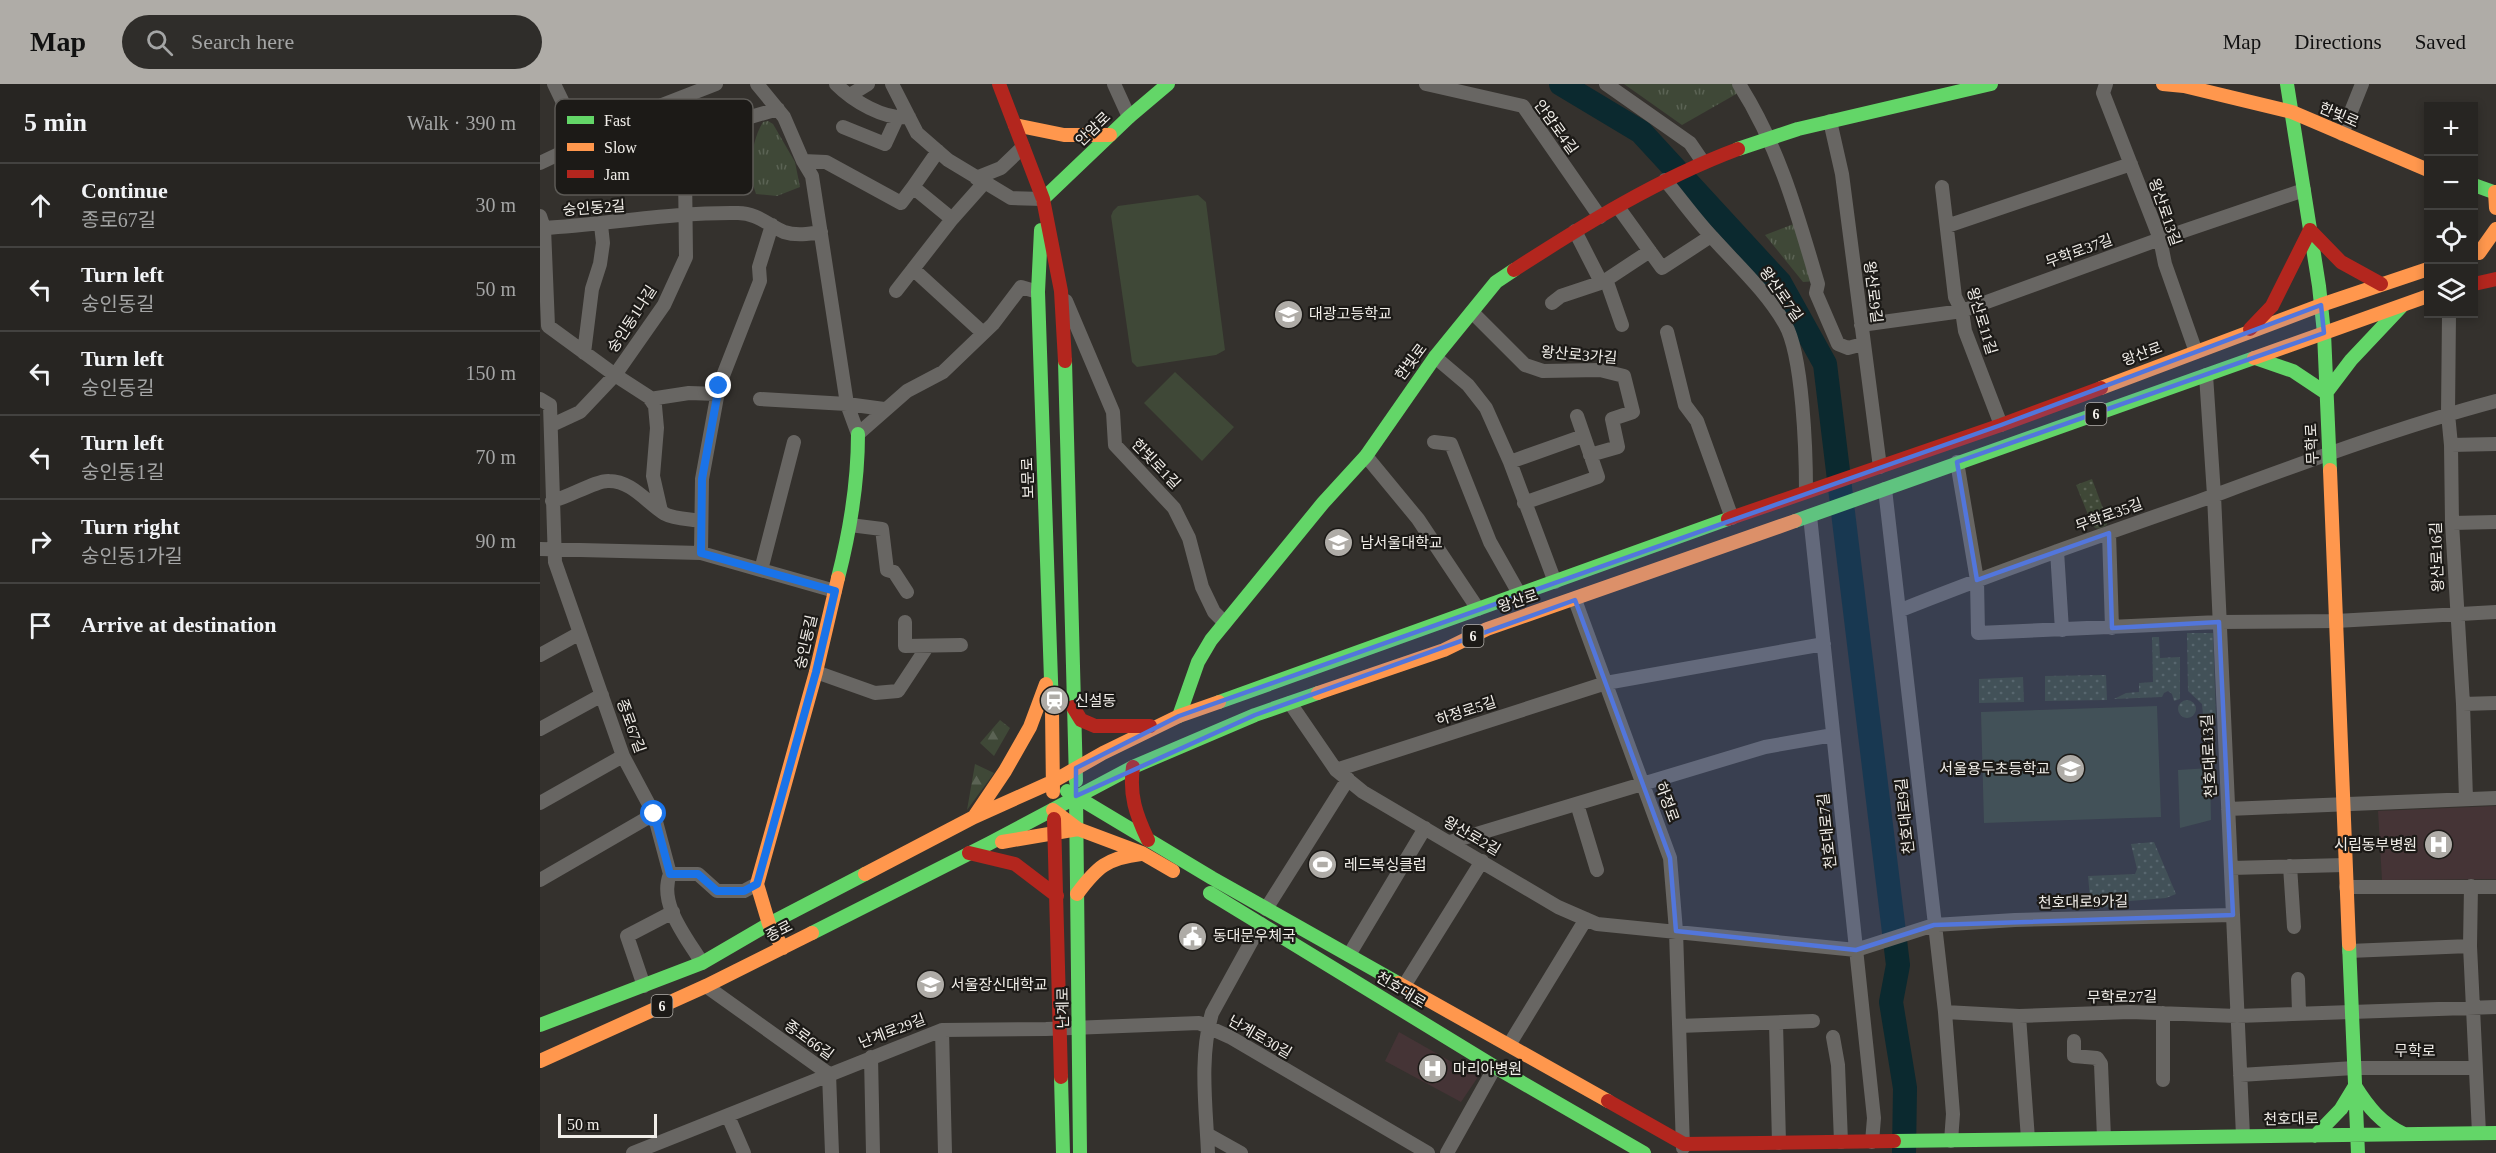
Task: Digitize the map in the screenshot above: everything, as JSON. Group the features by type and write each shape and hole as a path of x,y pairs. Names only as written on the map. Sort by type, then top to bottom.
{"main road":[{"name":"보문로","path":"999,84 1042,199 1061,291 1068,429 1076,796"},
{"name":"안암로","path":"1042,199 1129,117 1168,84"},
{"name":"한빛로","path":"1179,716 1198,662 1211,640 1323,503 1366,456 1435,357 1496,282 1575,231 1665,180 1703,162 1769,137 1991,84"},
{"name":"한빛로","path":"2163,84 2184,86 2292,112 2424,168"},
{"name":"무학로","path":"2288,84 2324,333 2358,1153"},
{"path":"1015,124 1064,135 1110,135"},
{"path":"2478,187 2495,193 2496,208"},
{"name":"보문로","path":"1042,199 1038,292 1051,670 1053,810"},
{"path":"2478,252 2496,229"},
{"path":"2246,333 2272,306 2310,230 2331,254 2349,268 2381,284"},
{"path":"2478,254 2496,249"},
{"name":"왕산로","path":"1874,469 2001,425 2321,305 2424,270"},
{"path":"2478,283 2496,279"},
{"name":"6","path":"1813,515 2424,297"},
{"path":"2255,358 2280,364 2306,375 2326,393 2350,360 2403,304"},
{"name":"숭인동길","path":"757,884 816,672 850,525 858,468 858,434"},
{"name":"6","path":"1809,490 1874,469"},
{"name":"왕산로","path":"1052,782 1156,725 1179,716 1809,490"},
{"name":"왕산로","path":"1076,796 1133,767 1255,715 1444,650 1486,629 1575,600 1813,515"},
{"path":"974,817 1005,771 1030,727 1051,670"},
{"path":"1051,706 1073,707 1082,720 1089,725 1121,727 1156,725"},
{"path":"1133,767 1130,784 1132,807 1149,840"},
{"name":"종로","path":"540,1025 702,963 769,924 974,817 1052,782"},
{"name":"천호대로","path":"1052,782 1266,909 1509,1045 1683,1149"},
{"name":"종로","path":"540,1060 706,986 990,843 1076,796"},
{"name":"난계로","path":"1076,796 1080,1153"},
{"name":"천호대로","path":"1053,810 1078,829 1142,853 1644,1153"},
{"name":"난계로","path":"1053,810 1063,1153"},
{"path":"990,843 1078,829"},
{"path":"969,853 1015,864 1057,896 1077,894 1097,868 1108,860 1142,853"},
{"path":"757,884 769,924 783,948"},
{"path":"2314,1136 2341,1109 2355,1086 2373,1114 2389,1127 2406,1134"},
{"name":"천호대로","path":"1874,1142 2496,1133"},
{"path":"1683,1149 1779,1143 1874,1142"}],"street":[{"path":"554,84 561,99"},
{"path":"679,99 716,84"},
{"name":"숭인동길","path":"757,84 784,117 812,176 847,404 858,434"},
{"path":"836,84 866,105 903,117"},
{"path":"849,95 868,84"},
{"path":"892,84 903,117 938,151 980,181 1011,198 1042,199"},
{"path":"1114,84 1129,117"},
{"name":"안암로4길","path":"1426,84 1523,105 1600,217"},
{"path":"1606,84 1690,143 1703,162"},
{"path":"1739,84 1769,137 1783,171 1817,281 1816,293 1838,344 1848,348 1863,344"},
{"name":"왕산로13길","path":"2106,84 2103,93 2160,239 2165,264 2196,352"},
{"path":"2342,134 2362,84"},
{"path":"753,117 778,110"},
{"path":"843,127 885,144 903,117"},
{"name":"왕산로9길","path":"1830,121 1842,174 1861,325 1874,469"},
{"path":"896,291 980,181 1005,165 1023,147"},
{"path":"803,161 826,162 901,203 938,151"},
{"path":"540,163 555,156"},
{"path":"1947,226 2131,164"},
{"name":"왕산로7길","path":"1665,180 1711,236 1748,274 1786,326 1795,352 1809,490"},
{"path":"913,187 952,219"},
{"name":"왕산로11길","path":"1942,187 1955,297 1962,312 1965,331 2001,425"},
{"name":"무학로37길","path":"1861,325 1962,312 2160,239 2304,190"},
{"name":"숭인동1나길","path":"548,435 580,412 615,375 664,305 686,257 686,195"},
{"path":"1618,207 1662,268 1711,236"},
{"name":"숭인동2길","path":"548,326 541,225 601,225 741,213 762,218 784,232 796,235 821,232"},
{"name":"숭인동1나길","path":"584,353 592,289 600,264 603,243 601,225"},
{"path":"701,553 702,479 719,386 760,281 759,267 772,225"},
{"path":"1575,231 1600,280 1608,285 1622,326"},
{"path":"1552,303 1562,296 1603,282 1650,251"},
{"path":"913,269 983,333"},
{"path":"858,434 907,391 943,372 983,333 1021,287 1038,292"},
{"name":"한빛로1길","path":"1061,291 1113,412 1115,445 1174,508 1188,538 1202,587 1214,612 1225,623"},
{"name":"왕산로3가길","path":"1472,312 1525,365 1543,371 1600,370 1624,376 1633,412 1612,419 1618,447 1590,455"},
{"name":"왕산로16길","path":"2449,318 2448,414 2466,799"},
{"name":"숭인동1나길","path":"548,326 650,399"},
{"path":"1667,333 1686,405 1697,421 1732,518"},
{"path":"1435,357 1468,385 1486,408 1510,462 1555,582"},
{"name":"천호대로13길","path":"2206,375 2214,495 2243,1136"},
{"path":"661,511 653,476 657,428 655,406 650,399 689,393 718,394"},
{"path":"540,399 550,405 548,435 552,501 547,549 701,553 835,591"},
{"path":"760,399 847,404 884,409"},
{"name":"무학로35길","path":"1901,610 1977,580 2329,453 2448,414 2496,401"},
{"path":"1524,502 1598,477 1577,416"},
{"path":"1510,462 1583,436"},
{"path":"761,570 794,442"},
{"name":"왕산로","path":"1434,442 1451,444 1490,542 1520,595"},
{"path":"2451,445 2496,444"},
{"name":"왕산로","path":"1366,456 1418,519 1478,609"},
{"path":"1957,462 1977,580 1978,633 2219,622 2336,621 2496,612"},
{"path":"552,501 565,498 606,480 619,482 639,493 667,515 701,521"},
{"name":"천호대로9길","path":"1886,489 1901,610 1929,926 1945,1012 1953,1114 1951,1141"},
{"name":"천호대로7길","path":"1813,515 1833,735 1859,948 1874,1118 1874,1142"},
{"path":"2452,523 2496,522"},
{"path":"850,525 882,529 887,570 894,572 907,592"},
{"path":"2109,532 2112,628"},
{"name":"종로67길","path":"547,549 555,562 622,756 654,814 670,874 667,882 673,912 702,963"},
{"path":"2057,551 2062,630"},
{"name":"하정로","path":"1575,600 1670,858 1676,931 1683,1149"},
{"path":"905,622 905,646 961,645"},
{"path":"540,655 580,633"},
{"name":"하정로5길","path":"1336,770 1606,683 1824,644"},
{"path":"816,672 875,693 898,691 927,646"},
{"path":"540,729 602,695"},
{"path":"2463,704 2496,703"},
{"name":"왕산로2길","path":"1290,704 1336,770 1363,792 1558,907 1597,924 1859,948"},
{"path":"1450,842 1766,747 1833,735"},
{"path":"540,803 622,756"},
{"path":"1266,909 1348,779"},
{"path":"2228,809 2496,798"},
{"path":"1577,804 1597,870"},
{"path":"540,880 654,814"},
{"path":"1349,955 1425,828"},
{"name":"천호대로","path":"1404,986 1482,861"},
{"path":"2231,868 2345,865"},
{"path":"2290,866 2294,927"},
{"path":"670,874 698,874 717,891 744,891 757,884"},
{"path":"2471,886 2470,946 2479,1133"},
{"path":"2346,887 2496,887"},
{"path":"644,986 627,936 673,912"},
{"name":"천호대로9가길","path":"1859,948 1929,926 2015,920 2233,915"},
{"path":"1509,1045 1586,919"},
{"path":"1208,1153 1204,1047 1208,1027 1212,1013 1261,924"},
{"path":"2349,951 2470,946"},
{"path":"2298,979 2299,1013"},
{"name":"종로66길","path":"706,986 829,1074 832,1153"},
{"name":"무학로27길","path":"1945,1012 2019,1016 2163,1013 2237,1016 2496,1006"},
{"path":"2163,1013 2163,1080"},
{"path":"2019,1016 2028,1139"},
{"path":"1679,1026 1813,1021"},
{"name":"난계로30길","path":"1079,1028 1200,1023 1230,1037 1404,1148 1428,1153"},
{"path":"1776,1023 1779,1143"},
{"name":"난계로29길","path":"633,1153 942,1030 1079,1028"},
{"path":"942,1030 945,1153"},
{"path":"1833,1037 1838,1065 1841,1142"},
{"path":"2074,1041 2074,1056 2097,1058 2101,1064 2104,1138"},
{"path":"871,1057 873,1153"},
{"path":"1447,1153 1496,1066"},
{"name":"무학로","path":"2240,1075 2354,1068 2476,1068"},
{"path":"728,1116 744,1153"},
{"path":"1207,1134 1241,1153"}],"highlighted area":[{"path":"2321,305 2324,333 1957,462 1977,580 2109,533 2112,628 2219,622 2233,915 1934,925 1856,950 1676,931 1670,858 1575,600 1255,715 1076,796 1076,768 1179,716 2001,425"}],"shaded area":[{"name":"시립동부병원","path":"2496,806 2496,879 2382,880 2378,811"},
{"name":"마리아병원","path":"1399,1032 1478,1077 1461,1102 1385,1061"}],"green space":[{"path":"1624,84 1732,84 1738,93 1682,125"},
{"path":"768,121 773,124 795,162 800,187 777,196 756,194 753,182 753,148 763,122"},
{"path":"1198,195 1206,202 1225,350 1216,355 1137,367 1132,362 1111,216 1118,206"},
{"path":"1799,222 1817,281 1803,282 1765,235"},
{"path":"1175,372 1234,427 1202,461 1144,403"},
{"path":"2092,479 2107,519 2107,525 2100,529 2095,528 2091,522 2076,485"},
{"path":"2187,633 2213,633 2216,718 2212,722 2203,715 2202,704 2188,691"},
{"path":"2152,637 2159,637 2160,658 2180,657 2180,699 2174,701 2172,694 2168,691 2162,697 2114,699 2126,693 2139,692 2139,683 2153,682"},
{"path":"2106,675 2107,700 2045,701 2045,676"},
{"path":"2023,677 2024,702 1979,703 1979,679"},
{"path":"2187,700 2193,703 2196,709 2193,715 2187,718 2181,715 2178,709 2181,703"},
{"path":"2157,706 2161,817 1984,823 1981,712"},
{"path":"1000,720 1010,728 994,756 980,743"},
{"path":"975,764 994,773 967,810"},
{"path":"2210,768 2211,820 2180,828 2178,770"},
{"path":"2154,842 2176,894 2166,898 2118,902 2112,907 2091,908 2088,876 2135,874 2137,869 2131,844"}],"waterway":[{"path":"1561,84 1641,132 1780,283 1825,364 1898,965 1891,1002 1905,1088 1904,1153"}],"traffic: fast":[{"path":"1043,199 1129,117 1168,84"},
{"path":"1738,149 1798,129 1991,84"},
{"path":"2287,84 2319,286 2324,333 2330,470"},
{"path":"2478,186 2496,193"},
{"path":"1041,230 1038,292 1052,710"},
{"path":"1179,716 1198,662 1211,640 1323,503 1366,456 1435,357 1496,282 1514,270"},
{"path":"2255,358 2293,371 2326,393 2351,360 2401,307"},
{"path":"1795,521 2254,358"},
{"path":"1065,361 1076,781"},
{"path":"838,578 852,507 857,471 858,434"},
{"path":"1219,702 1728,519"},
{"path":"812,933 990,843 1133,767 1255,715 1318,693"},
{"path":"1067,791 1212,878 1398,983"},
{"path":"1076,796 1080,1153"},
{"path":"540,1025 702,963 769,924 865,874"},
{"path":"1210,893 1495,1067 1644,1153"},
{"path":"2349,944 2358,1153"},
{"path":"1061,1077 1063,1153"},
{"path":"2315,1136 2341,1109 2355,1086 2376,1114 2388,1125 2404,1134"},
{"path":"1894,1141 2496,1133"}],"traffic: slow":[{"path":"2163,84 2184,86 2292,112 2424,168"},
{"path":"1015,125 1064,135 1110,135"},
{"path":"2495,192 2496,208"},
{"path":"2479,253 2496,229"},
{"path":"2101,388 2321,305 2424,270"},
{"path":"2254,358 2424,297"},
{"path":"2330,470 2349,944"},
{"path":"1318,693 1444,650 1487,629 1795,521"},
{"path":"783,948 769,924 757,884 816,672 838,578"},
{"path":"974,817 1005,771 1030,727 1046,684"},
{"path":"865,874 974,817 1052,782 1103,753 1179,716 1219,702"},
{"path":"1052,710 1053,792"},
{"path":"1053,810 1078,829 1142,853 1173,871"},
{"path":"1002,842 1078,829"},
{"path":"1077,894 1104,865 1119,858 1141,854"},
{"path":"540,1061 706,986 812,933"},
{"path":"1398,983 1608,1101"}],"traffic: jam":[{"path":"999,84 1043,199 1061,291 1065,361"},
{"path":"1514,270 1595,219 1651,188 1738,149"},
{"path":"2250,329 2272,306 2310,230 2341,262 2381,284"},
{"path":"2478,283 2496,279"},
{"path":"1728,519 2101,388"},
{"path":"1073,707 1081,720 1095,726 1150,726"},
{"path":"1133,767 1134,805 1148,840"},
{"path":"1054,819 1061,1077"},
{"path":"969,853 1015,864 1057,896"},
{"path":"1608,1101 1684,1144 1894,1141"}],"place":[{"name":"대광고등학교","path":"1288,314"},
{"name":"남서울대학교","path":"1339,543"},
{"name":"신설동","path":"1054,701"},
{"name":"서울용두초등학교","path":"2071,769"},
{"name":"시립동부병원","path":"2438,845"},
{"name":"레드복싱클럽","path":"1323,865"},
{"name":"동대문우체국","path":"1192,936"},
{"name":"서울장신대학교","path":"930,985"},
{"name":"마리아병원","path":"1432,1069"}],"route":[{"path":"654,814 670,874 698,874 717,891 744,891 757,884 816,672 835,591 701,553 702,479 719,386"}]}
